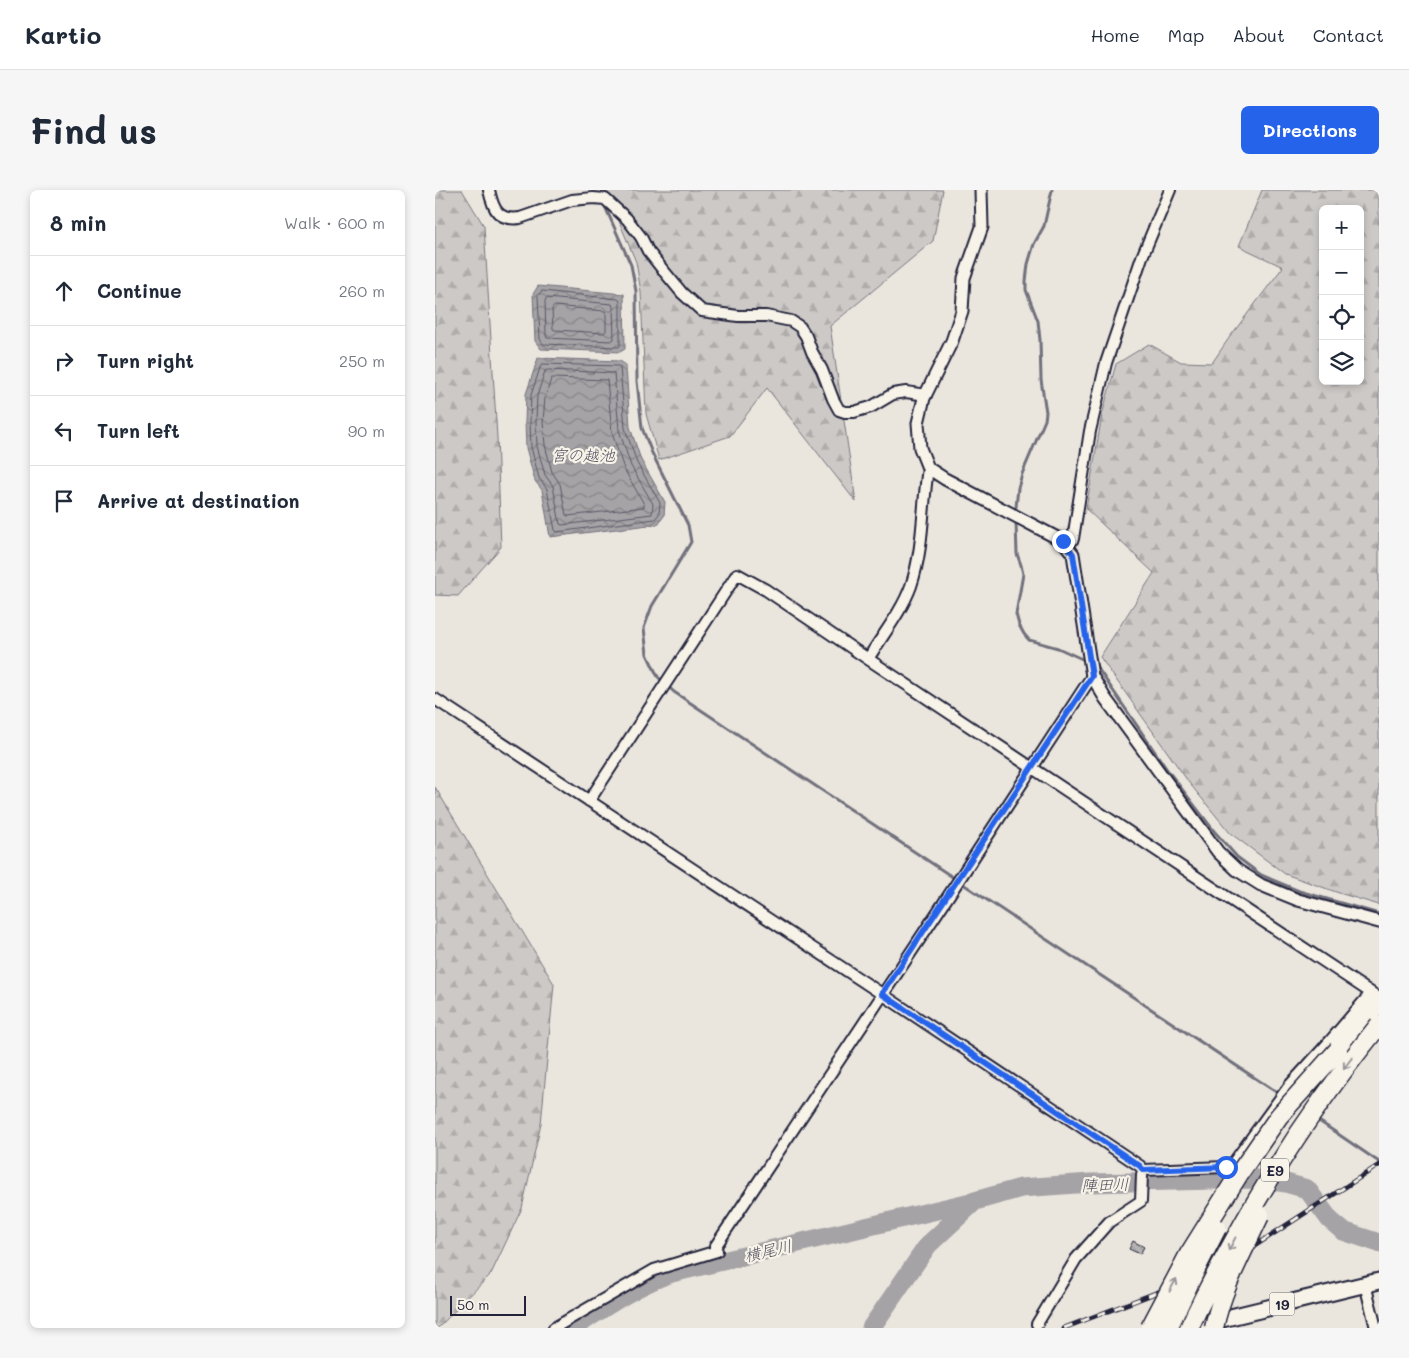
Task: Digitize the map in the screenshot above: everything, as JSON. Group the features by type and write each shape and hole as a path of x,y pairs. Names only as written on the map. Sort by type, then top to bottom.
{"highway":[{"name":"E9","path":"1168,1328 1221,1221 1248,1176 1285,1122 1377,998"},
{"name":"E9","path":"1189,1328 1243,1224 1274,1171 1349,1061 1379,1025"},
{"path":"1150,1328 1189,1254 1241,1171 1279,1116 1338,1050"},
{"path":"1214,1328 1218,1307 1227,1285 1271,1193 1319,1104"}],"main road":[{"name":"19","path":"1189,1328 1372,1282"}],"street":[{"path":"489,190 491,201 496,211 503,217 512,219 572,200 605,199 627,219 641,237 647,251 682,293 702,311 738,316 766,316 791,321 800,327 822,370 839,410 854,412 871,407 893,394 906,392 926,395"},
{"path":"868,659 911,586 920,545 928,468 920,448 918,423 926,395 952,341 962,311 964,278 982,227 981,190"},
{"path":"1068,546 1073,539 1090,431 1106,363 1142,257 1170,190"},
{"path":"928,468 945,479 1063,541 1068,546 1073,554 1092,676 1105,698 1219,852 1237,870 1261,885 1298,900 1379,922"},
{"path":"589,801 737,574 766,590 1377,998 1286,1090 1234,1162 1226,1167 1142,1173"},
{"path":"554,1328 654,1270 717,1251 715,1247 1092,676"},
{"path":"435,699 1140,1166 1142,1173 1141,1201 1109,1222 1076,1259 1037,1324"},
{"path":"1372,1282 1376,1328"}],"green space":[{"path":"435,190 462,190 484,226 497,437 501,547 458,596 435,595"},
{"path":"606,190 943,190 933,241 830,326 856,502 767,388 730,436 659,460 646,414 641,292 636,262"},
{"path":"1262,190 1379,190 1379,905 1285,874 1230,833 1190,784 1100,657 1154,573 1086,509 1102,415 1116,364 1149,344 1181,362 1212,363 1283,267 1239,246"},
{"path":"435,787 554,984 541,1124 522,1208 491,1274 438,1328 435,1328"}],"water":[{"path":"538,286 624,294 625,349 620,352 541,349 535,341 533,294"},
{"name":"宮の越池","path":"538,358 620,361 626,365 630,427 641,460 665,502 664,516 658,524 550,537 542,490 535,481 526,448 526,394"}],"building":[{"path":"1133,1241 1144,1247 1140,1254 1129,1249"}],"waterway":[{"path":"1016,507 1022,474 1045,420 1046,412 1041,380 1038,321 1026,290 1026,281 1028,264 1034,244 1044,226 1052,190"},
{"path":"603,202 631,265 636,291 637,381 642,428 652,453 688,525 691,542 652,606 644,628 647,654 658,677 674,692 1282,1096"},
{"path":"1016,523 1017,554 1023,574 1016,614 1019,625 1029,640 1058,648 1082,659"},
{"path":"1095,668 1099,670 1168,771 1214,831 1237,857 1261,875 1299,891 1379,914"},
{"path":"1316,1119 1379,1162"},
{"name":"陣田川","path":"573,1328 633,1290 672,1273 975,1201 1021,1188 1090,1183 1258,1179 1286,1183 1307,1189 1330,1220 1343,1231 1379,1243"},
{"name":"陣田川","path":"871,1328 928,1245 974,1202"}],"railway":[{"path":"1064,1328 1205,1274 1239,1256 1379,1165"}],"route":[{"path":"1063,541 1073,554 1092,676 882,994 1140,1166 1143,1170 1226,1167"}],"water label":[{"name":"横尾川","path":"768,1250"}]}
